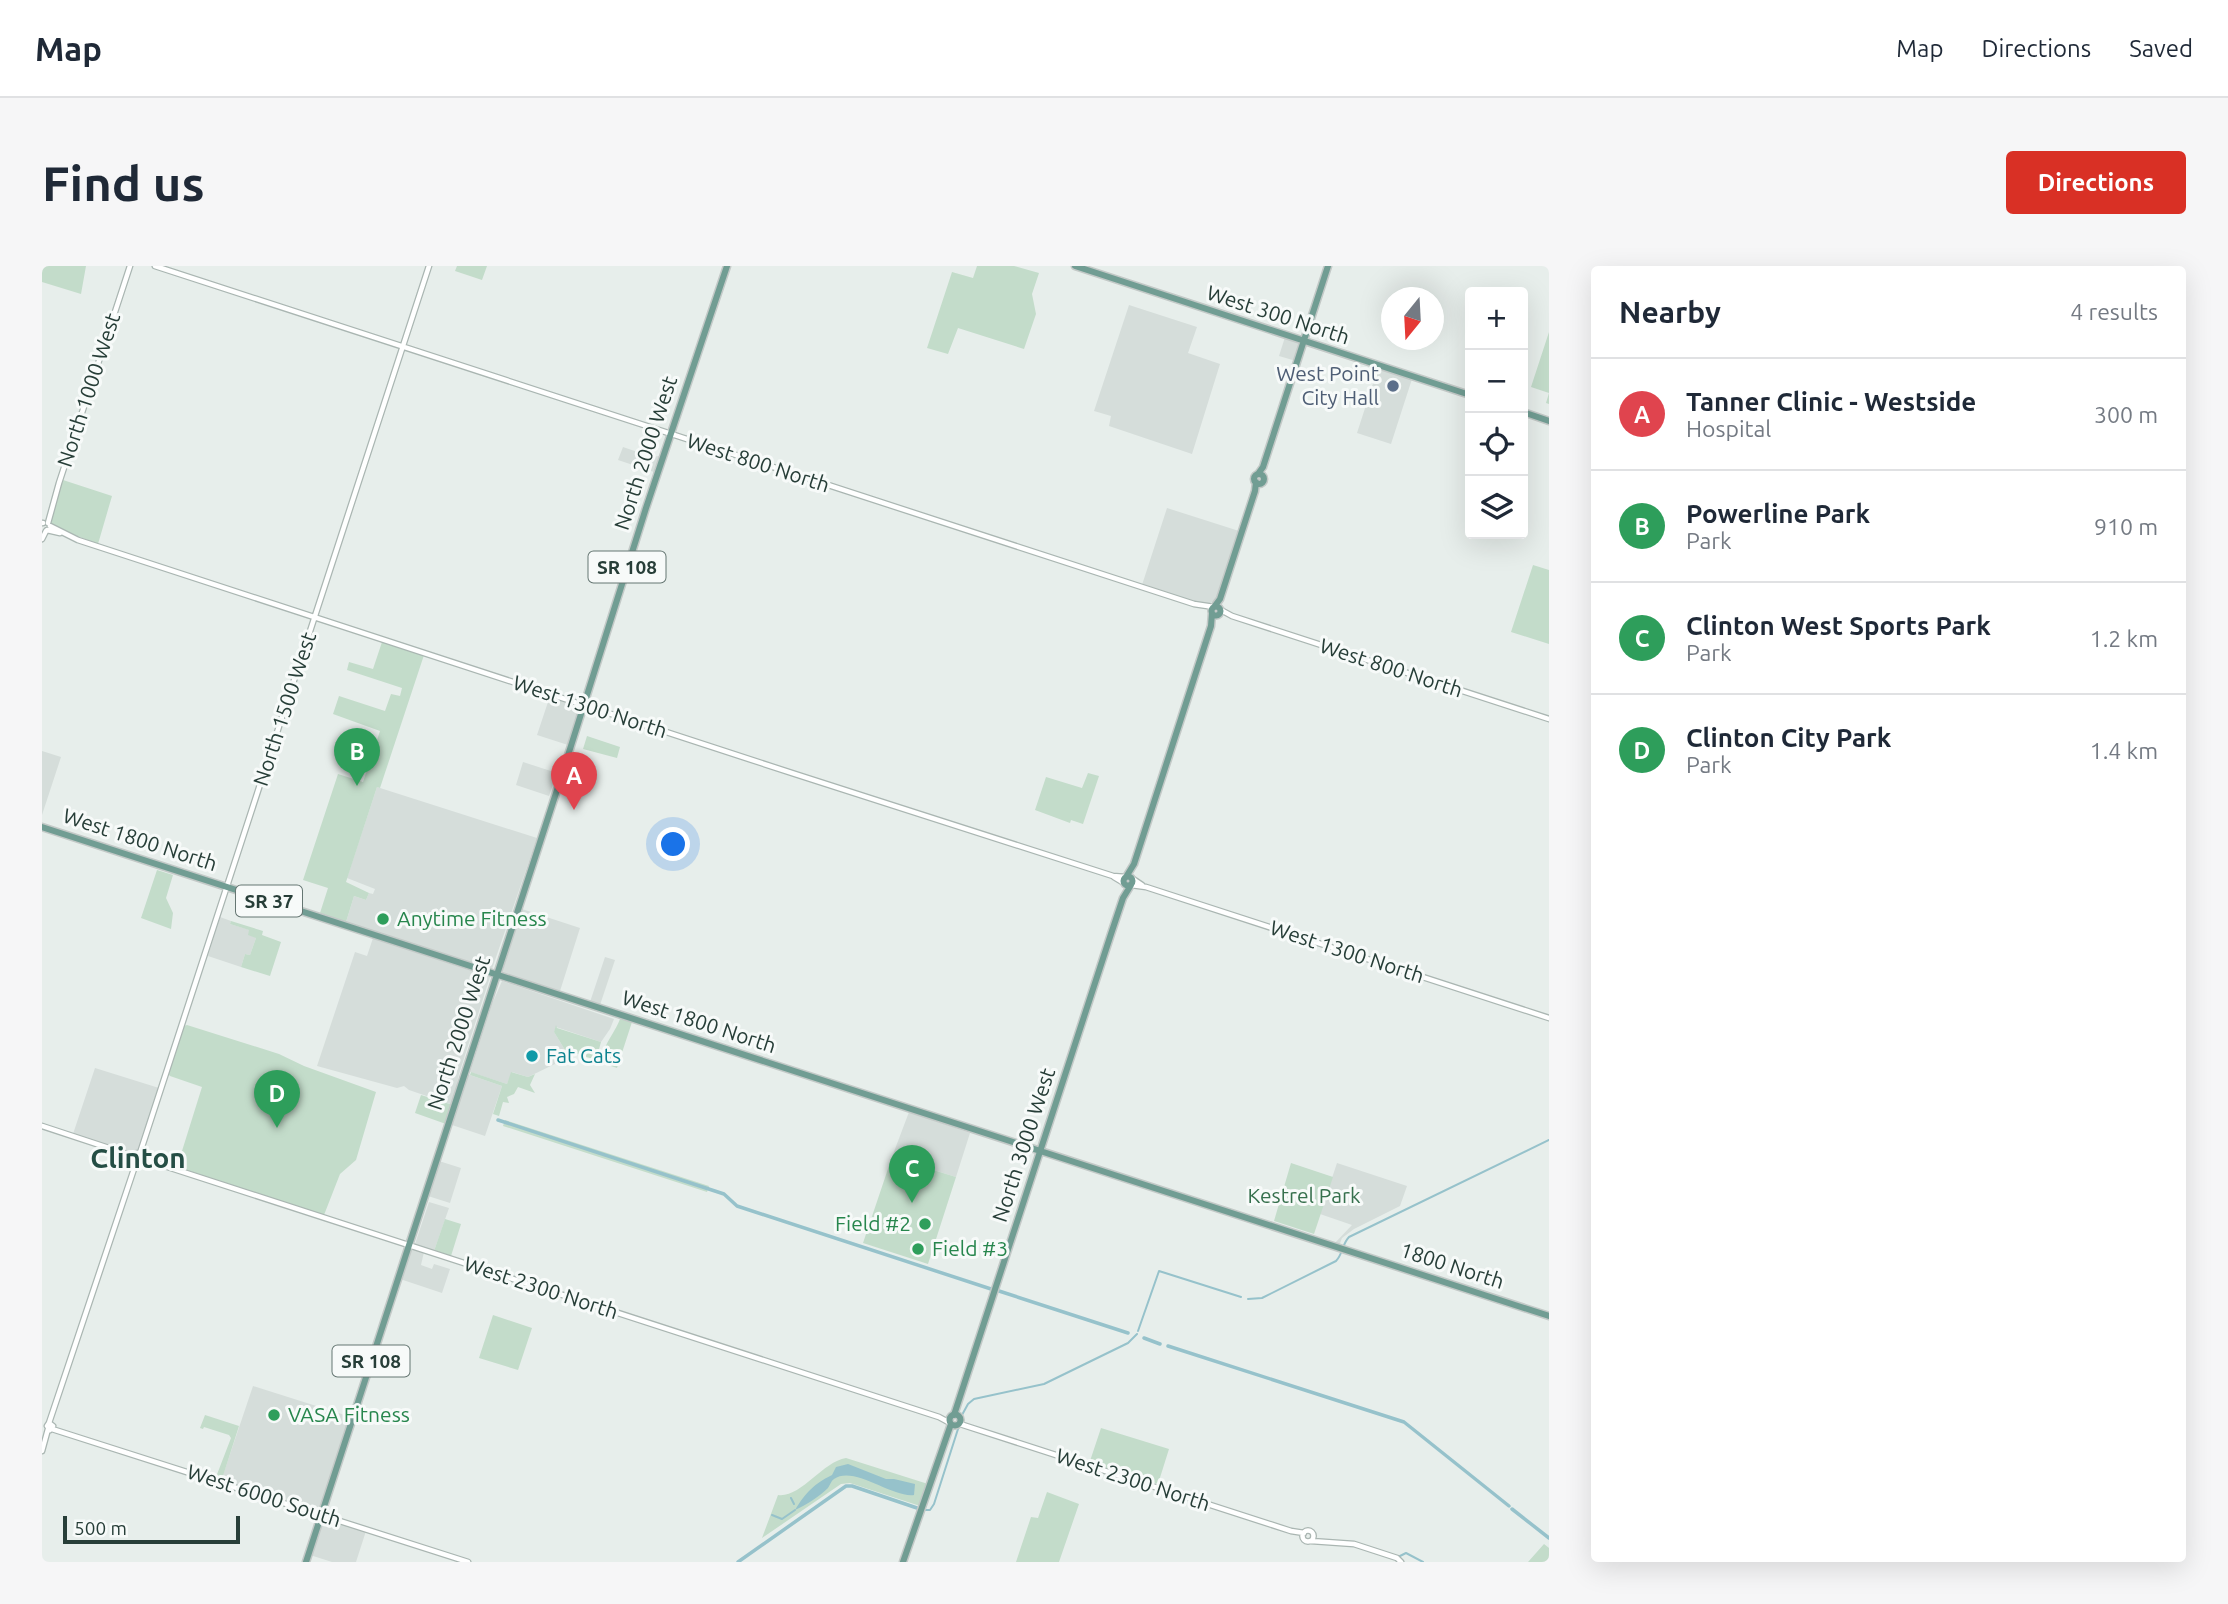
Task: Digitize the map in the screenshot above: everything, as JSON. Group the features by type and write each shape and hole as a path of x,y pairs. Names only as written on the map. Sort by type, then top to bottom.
{"main road":[{"name":"North 2000 West","path":"321,1514 670,434 727,266"},
{"name":"West 300 North","path":"1074,266 1465,393"},
{"path":"1303,341 1328,266"},
{"name":"North 3000 West","path":"903,1562 955,1421 1255,491 1258,483 1264,480 1260,475 1262,467 1303,341"},
{"path":"1526,413 1549,421"},
{"name":"West 1800 North","path":"42,827 1343,1249"},
{"name":"1800 North","path":"1343,1249 1549,1316"},
{"name":"SR 108","path":"306,1562 321,1514"}],"street":[{"name":"North 1000 West","path":"42,539 130,266"},
{"name":"West 800 North","path":"155,266 1549,719"},
{"name":"North 1500 West","path":"139,1153 429,266"},
{"name":"West 1300 North","path":"45,526 583,705 1549,1018"},
{"path":"42,1126 133,1156 139,1153 143,1159 136,1163"},
{"path":"42,1451 136,1163 133,1156"},
{"name":"West 2300 North","path":"143,1159 1303,1535"},
{"name":"West 6000 South","path":"49,1426 468,1562"},
{"path":"1313,1538 1310,1531 1303,1535 1306,1541 1313,1538 1362,1546 1397,1558 1401,1562"}],"shaded area":[{"path":"1129,305 1197,327 1188,353 1220,364 1192,454 1109,426 1111,416 1094,411"},
{"path":"1285,337 1301,342 1296,361 1279,356"},
{"path":"1378,368 1412,379 1391,444 1357,433"},
{"path":"623,447 652,457 666,455 660,474 618,460"},
{"path":"1167,508 1239,531 1216,600 1206,605 1142,585"},
{"path":"550,696 580,708 568,745 537,735"},
{"path":"42,751 61,757 42,815"},
{"path":"523,762 557,773 549,796 516,785"},
{"path":"377,787 537,838 492,969 346,922 354,896 366,900 369,893 373,894 375,889 347,878"},
{"path":"522,909 580,928 560,991 502,973"},
{"path":"220,917 231,921 230,924 250,930 256,938 250,955 245,954 241,967 208,956"},
{"path":"373,938 490,977 459,1074 453,1105 404,1086 397,1088 317,1066 355,952 367,956"},
{"path":"605,957 615,960 600,1005 590,1002"},
{"path":"502,981 614,1019 601,1042 556,1027 554,1032 565,1050 559,1053 555,1064 528,1077 512,1072 507,1084 470,1072"},
{"path":"95,1068 159,1088 138,1150 132,1154 73,1134"},
{"path":"467,1074 502,1086 485,1136 452,1125"},
{"path":"909,1112 970,1133 956,1177 892,1157"},
{"path":"439,1161 461,1168 450,1203 428,1196"},
{"path":"1337,1163 1407,1186 1400,1206 1354,1229 1342,1238 1339,1246 1334,1244 1352,1225 1320,1214"},
{"path":"429,1202 449,1208 434,1251 415,1244"},
{"path":"410,1248 424,1252 421,1265 432,1269 434,1264 450,1269 442,1293 400,1279"},
{"path":"253,1386 351,1417 320,1512 221,1481"},
{"path":"323,1516 366,1531 356,1562 332,1562 310,1555"}],"green space":[{"path":"42,266 86,266 81,294 42,282"},
{"path":"457,266 487,266 482,280 455,271"},
{"path":"977,266 1014,266 1039,273 1032,294 1036,314 1024,349 958,328 948,354 927,348 952,272 973,278"},
{"path":"1549,332 1549,393 1531,387"},
{"path":"63,480 112,496 98,544 54,527 50,522"},
{"path":"1533,565 1549,570 1549,644 1511,632"},
{"path":"382,642 424,655 346,882 369,893 366,900 354,896 346,922 320,913 328,888 303,880 338,774 363,782 380,731 333,714 339,696 385,711 391,694 400,696 402,688 347,670 349,662 373,669"},
{"path":"587,736 620,747 617,758 583,749"},
{"path":"1088,773 1099,776 1083,824 1071,820 1070,823 1035,810 1046,777 1082,788"},
{"path":"157,870 173,875 166,898 173,913 171,929 141,918"},
{"path":"231,921 263,931 262,935 281,942 270,976 241,967 245,954 250,955 256,938 248,935 249,930 230,924"},
{"path":"620,1019 632,1022 617,1068 602,1063 606,1045"},
{"path":"556,1025 557,1028 601,1042 596,1060 565,1050 554,1032"},
{"path":"184,1026 279,1054 376,1092 356,1160 340,1174 324,1215 177,1167 202,1087 168,1074"},
{"path":"471,1072 507,1084 511,1072 528,1077 535,1074 530,1085 535,1093 518,1087 514,1094 507,1097 509,1103 503,1102 499,1116 493,1114 502,1086 470,1075"},
{"path":"421,1095 453,1105 446,1124 415,1113"},
{"path":"505,1120 709,1186 707,1192 503,1126"},
{"path":"892,1157 924,1167 926,1161 933,1163 930,1169 956,1177 928,1264 863,1243"},
{"name":"Kestrel Park","path":"1291,1163 1333,1177 1314,1234 1274,1221"},
{"path":"445,1219 461,1224 451,1256 434,1251"},
{"path":"493,1315 532,1328 518,1370 479,1358"},
{"path":"205,1415 239,1426 222,1479 216,1477 231,1438 229,1435 200,1428"},
{"path":"1101,1428 1169,1449 1158,1484 1089,1464"},
{"path":"846,1458 928,1484 920,1506 850,1483 841,1484 762,1538 778,1495 795,1491 828,1466"},
{"path":"1047,1492 1079,1504 1059,1562 1016,1562 1031,1517 1038,1518"},
{"path":"1544,1544 1549,1548 1549,1562 1528,1562"}],"water":[{"path":"848,1464 886,1479 915,1484 914,1495 895,1492 852,1476 842,1476 833,1480 817,1498 795,1510 815,1485 832,1475 836,1467"}],"waterway":[{"path":"498,1120 724,1194 737,1206 991,1289"},
{"path":"1248,1299 1262,1298 1336,1261 1349,1237 1549,1140"},
{"path":"1138,1331 1159,1271 1241,1297"},
{"path":"999,1291 1128,1333"},
{"path":"962,1415 974,1399 1044,1384 1128,1343 1137,1334"},
{"path":"1144,1338 1160,1344"},
{"path":"1168,1346 1404,1422 1509,1506"},
{"path":"924,1510 930,1510 934,1504 958,1429"},
{"path":"738,1562 846,1486 917,1508"},
{"path":"791,1498 794,1504"},
{"path":"1512,1509 1549,1538"},
{"path":"772,1515 782,1519 795,1510"},
{"path":"1400,1556 1406,1553 1423,1562"}],"place":[{"name":"West Point City Hall","path":"1393,386"},
{"name":"Powerline Park","path":"357,786"},
{"name":"Tanner Clinic - Westside","path":"574,810"},
{"name":"Anytime Fitness","path":"383,919"},
{"name":"Fat Cats","path":"532,1056"},
{"name":"Clinton City Park","path":"277,1128"},
{"name":"Clinton West Sports Park","path":"912,1203"},
{"name":"Field #2","path":"925,1224"},
{"name":"Field #3","path":"918,1249"},
{"name":"VASA Fitness","path":"274,1415"}],"district":[{"name":"Clinton","path":"138,1158"}]}
